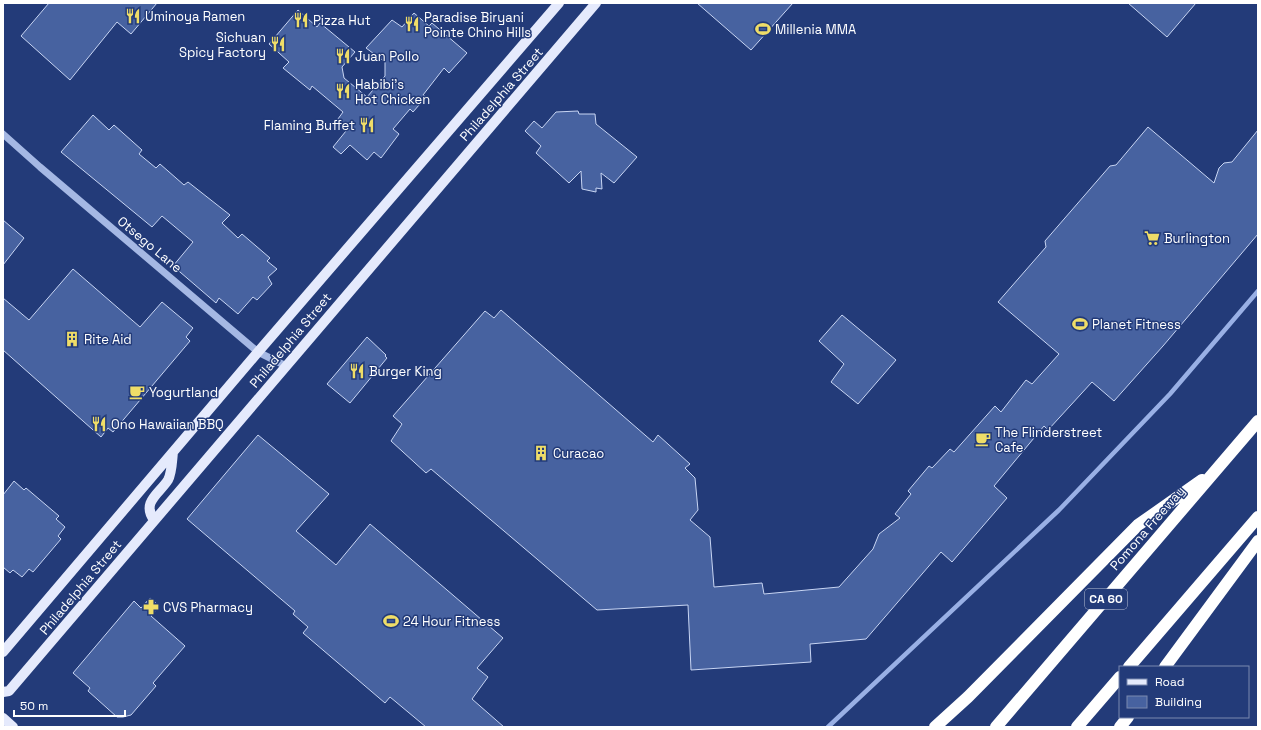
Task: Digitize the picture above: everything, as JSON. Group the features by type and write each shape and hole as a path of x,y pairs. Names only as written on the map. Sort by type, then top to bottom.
{"highway":[{"name":"Pomona Freeway","path":"996,727 1258,421"},
{"path":"935,727 968,697 1138,525 1216,470"},
{"path":"1130,666 1258,517"},
{"path":"1166,666 1258,541"},
{"path":"1077,727 1119,678"},
{"path":"1120,727 1127,718"}],"main road":[{"name":"Philadelphia Street","path":"3,652 258,352 560,3"},
{"name":"Philadelphia Street","path":"3,692 9,691 596,3"},
{"path":"154,520 150,515 150,507 153,498 168,479 173,452"},
{"path":"3,718 14,727"}],"street":[{"name":"Otsego Lane","path":"3,134 258,352 286,366"}],"building":[{"path":"49,3 157,3 131,34 117,22 70,80 21,36"},
{"path":"697,3 793,3 751,50"},
{"path":"1128,3 1196,3 1167,37"},
{"path":"298,10 317,27 320,23 355,52 342,67 344,78 367,97 385,76 385,62 366,48 392,20 402,27 414,13 429,26 432,23 467,53 449,73 444,68 423,95 426,97 413,112 410,109 393,129 399,134 381,158 374,152 367,160 350,145 341,154 333,147 346,131 335,123 343,112 312,86 310,90 283,68 289,62 269,44"},
{"path":"578,111 579,114 595,114 596,124 637,157 614,183 601,173 602,189 596,188 596,192 582,189 581,171 569,183 536,153 541,146 525,131 534,121 542,128 556,112"},
{"path":"93,115 109,130 114,125 142,150 139,154 156,168 160,164 184,185 188,182 230,215 222,223 238,238 242,234 270,258 267,261 277,269 268,277 272,284 257,300 253,297 238,314 219,298 216,303 173,266 193,242 162,216 152,227 61,152"},
{"path":"1148,127 1214,183 1219,168 1224,163 1232,162 1258,130 1258,234 1114,401 1092,382 1048,430 1044,426 994,486 1007,498 952,562 941,552 866,639 810,644 811,662 691,670 688,605 597,610 431,469 426,473 391,441 402,424 393,416 485,311 494,318 501,310 653,442 658,435 690,464 685,468 695,478 698,510 690,520 710,537 714,587 762,583 764,594 839,587 873,549 879,534 900,518 895,514 911,494 908,491 929,466 932,468 950,449 954,452 995,406 1001,412 1026,380 1032,384 1059,354 998,302 1046,247 1045,241 1110,166 1116,165"},
{"path":"3,220 24,238 3,265"},
{"path":"73,269 140,327 162,302 193,328 186,337 190,341 113,432 108,428 101,437 3,350 3,298 29,320"},
{"path":"842,315 896,360 858,404 831,382 844,364 819,341"},
{"name":"Burger King","path":"367,337 386,355 385,356 387,358 350,403 327,384"},
{"path":"258,435 329,494 296,531 336,565 370,524 503,638 477,668 488,677 472,699 504,727 426,727 390,697 385,703 303,633 308,627 293,614 295,611 187,519"},
{"path":"14,481 24,490 26,488 59,516 56,519 65,527 58,536 61,539 33,572 29,569 22,577 13,570 10,573 3,567 3,495"},
{"name":"CVS Pharmacy","path":"150,598 159,606 151,616 185,646 153,683 156,686 131,715 117,717 88,691 90,688 73,673 134,601 141,608"}],"waterway":[{"path":"828,727 1059,510 1170,394 1258,291"}],"place":[{"name":"Uminoya Ramen","path":"133,16"},
{"name":"Pizza Hut","path":"301,20"},
{"name":"Paradise Biryani Pointe Chino Hills","path":"412,24"},
{"name":"Millenia MMA","path":"763,29"},
{"name":"Sichuan Spicy Factory","path":"278,44"},
{"name":"Juan Pollo","path":"343,56"},
{"name":"Habibi's Hot Chicken","path":"343,91"},
{"name":"Flaming Buffet","path":"367,125"},
{"name":"Burlington","path":"1152,238"},
{"name":"Planet Fitness","path":"1080,324"},
{"name":"Rite Aid","path":"72,339"},
{"name":"Burger King","path":"357,371"},
{"name":"Yogurtland","path":"137,392"},
{"name":"Ono Hawaiian BBQ","path":"99,424"},
{"name":"The Flinderstreet Cafe","path":"983,439"},
{"name":"Curacao","path":"541,453"},
{"name":"CVS Pharmacy","path":"151,607"},
{"name":"24 Hour Fitness","path":"391,621"}]}
